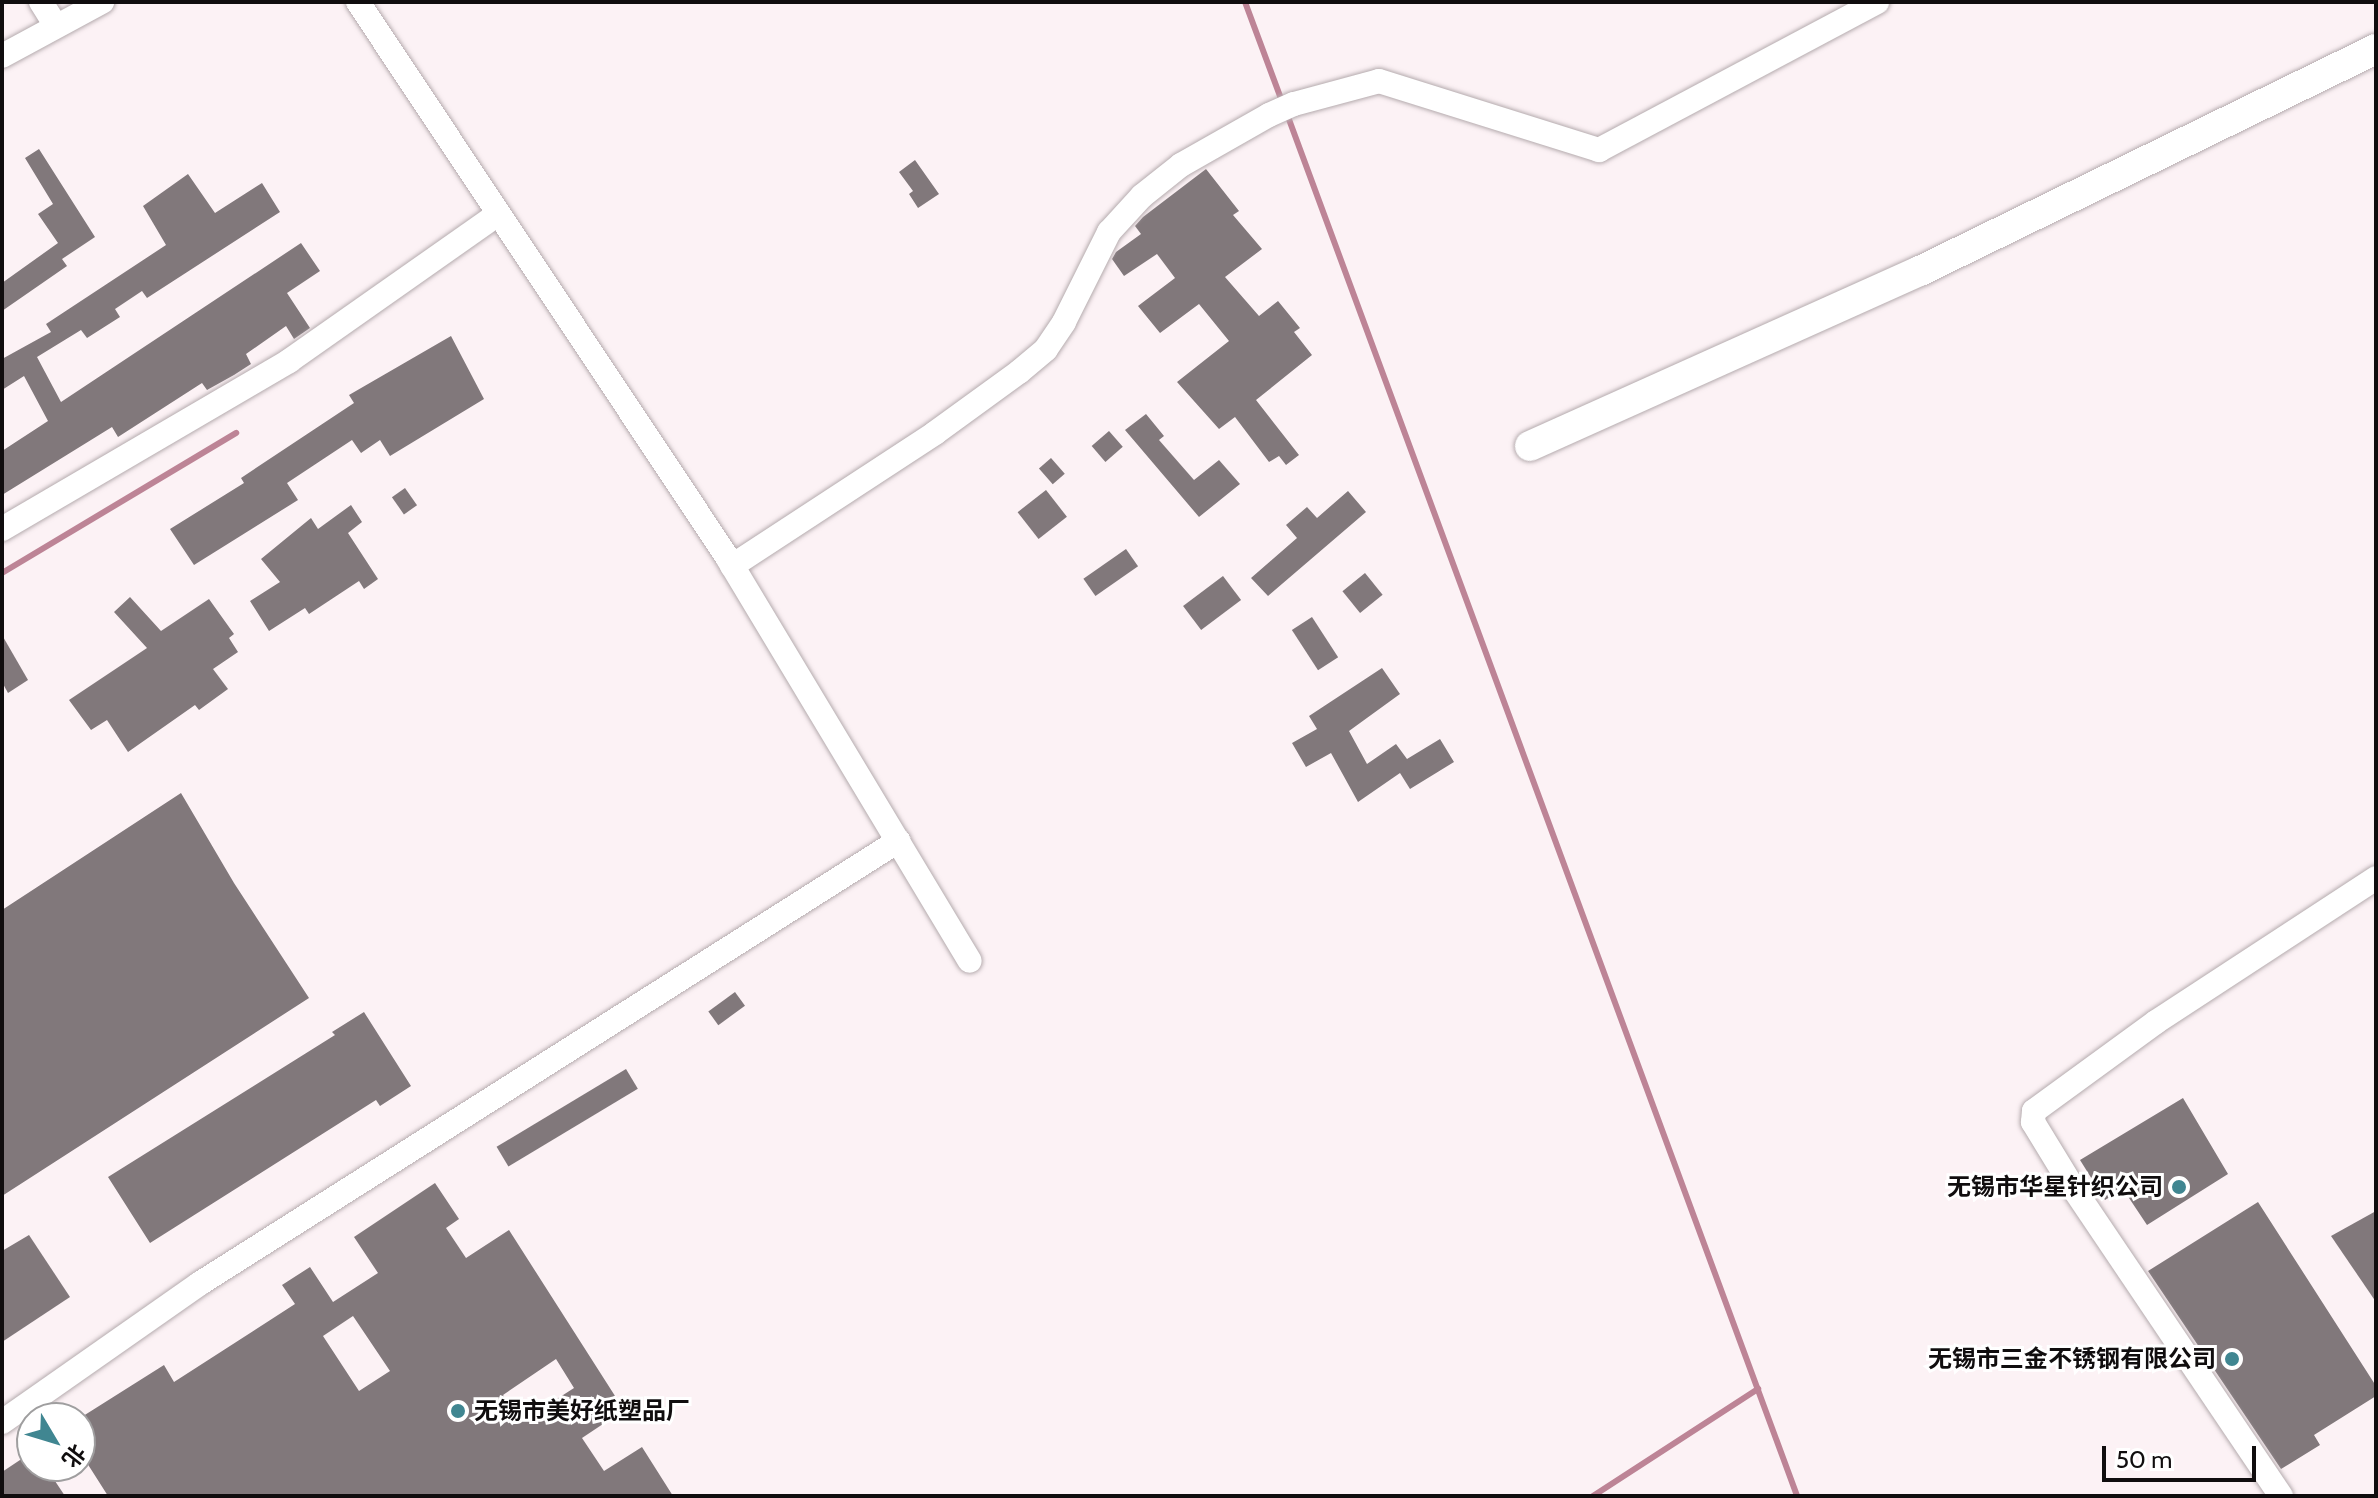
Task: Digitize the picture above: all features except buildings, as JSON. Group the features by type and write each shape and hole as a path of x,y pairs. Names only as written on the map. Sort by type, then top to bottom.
{"street":[{"path":"41,2 56,26"},
{"path":"2,56 102,2"},
{"path":"358,2 732,566 970,961"},
{"path":"732,566 935,433 1019,372 1052,340 1109,232 1142,196 1181,165 1269,115 1294,104 1379,81 1599,150 1877,2"},
{"path":"1530,446 1920,271 2376,49"},
{"path":"2,529 289,361 497,215"},
{"path":"2,1422 199,1284 898,841"},
{"path":"2281,1496 2072,1186 2033,1122 2034,1111 2156,1022 2376,878"}],"waterway":[{"path":"1245,2 1283,104"},
{"path":"1287,114 1797,1496"},
{"path":"2,573 236,433"},
{"path":"1593,1496 1758,1389"}],"place":[{"name":"无锡市华星针织公司","path":"2179,1187"},
{"name":"无锡市三金不锈钢有限公司","path":"2232,1359"},
{"name":"无锡市美好纸塑品厂","path":"458,1411"}]}
